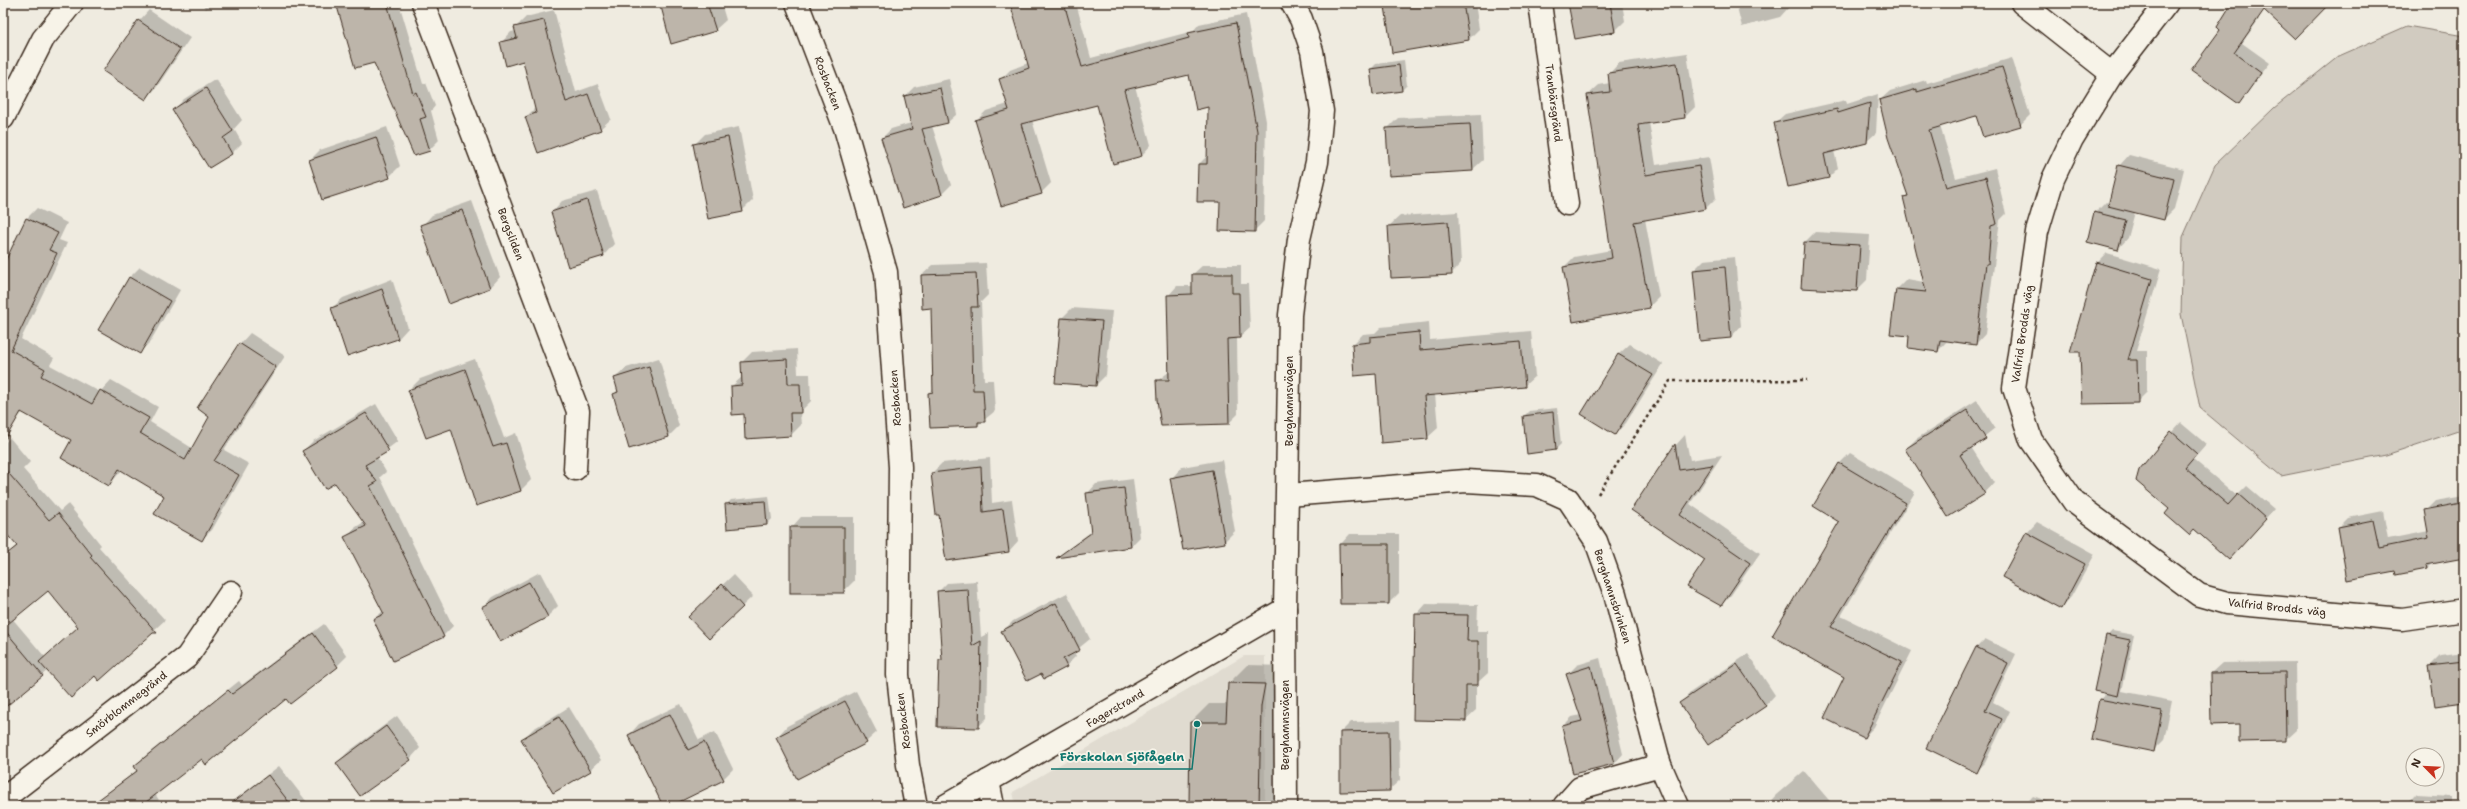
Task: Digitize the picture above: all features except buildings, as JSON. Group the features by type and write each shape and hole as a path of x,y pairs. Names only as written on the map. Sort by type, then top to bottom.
{"street":[{"path":"3,118 43,39 72,3"},
{"name":"Bergsliden","path":"423,3 578,411 576,469"},
{"name":"Rosbacken","path":"797,3 845,128 886,272 900,467 898,675 908,765 916,806"},
{"name":"Berghamnsvägen","path":"1286,806 1285,609 1290,315 1299,239 1317,162 1322,111 1312,51 1292,3"},
{"name":"Tranbärsgränd","path":"1540,3 1567,204"},
{"path":"2022,3 2112,74"},
{"name":"Valfrid Brodds väg","path":"2167,3 2112,74 2072,139 2053,179 2037,232 2014,388 2031,440 2074,502 2199,595 2227,603 2402,618 2464,610"},
{"name":"Berghamnsbrinken","path":"1288,495 1466,481 1537,485 1568,499 1596,541 1615,594 1660,765 1678,806"},
{"name":"Smörblommegränd","path":"3,799 187,657 231,592"},
{"name":"Fagerstrand","path":"945,806 1285,609"},
{"path":"1564,806 1580,788 1660,765"},
{"path":"988,781 993,806"}],"path":[{"path":"1582,520 1670,381 1807,380"}],"shaded area":[{"path":"2407,26 2464,36 2464,429 2386,455 2281,476 2200,408 2181,314 2183,237 2215,165 2274,108 2339,56"},
{"path":"1244,656 1265,656 1265,806 1016,806 1013,792"}],"place":[{"name":"Förskolan Sjöfågeln","path":"1197,724"}]}
